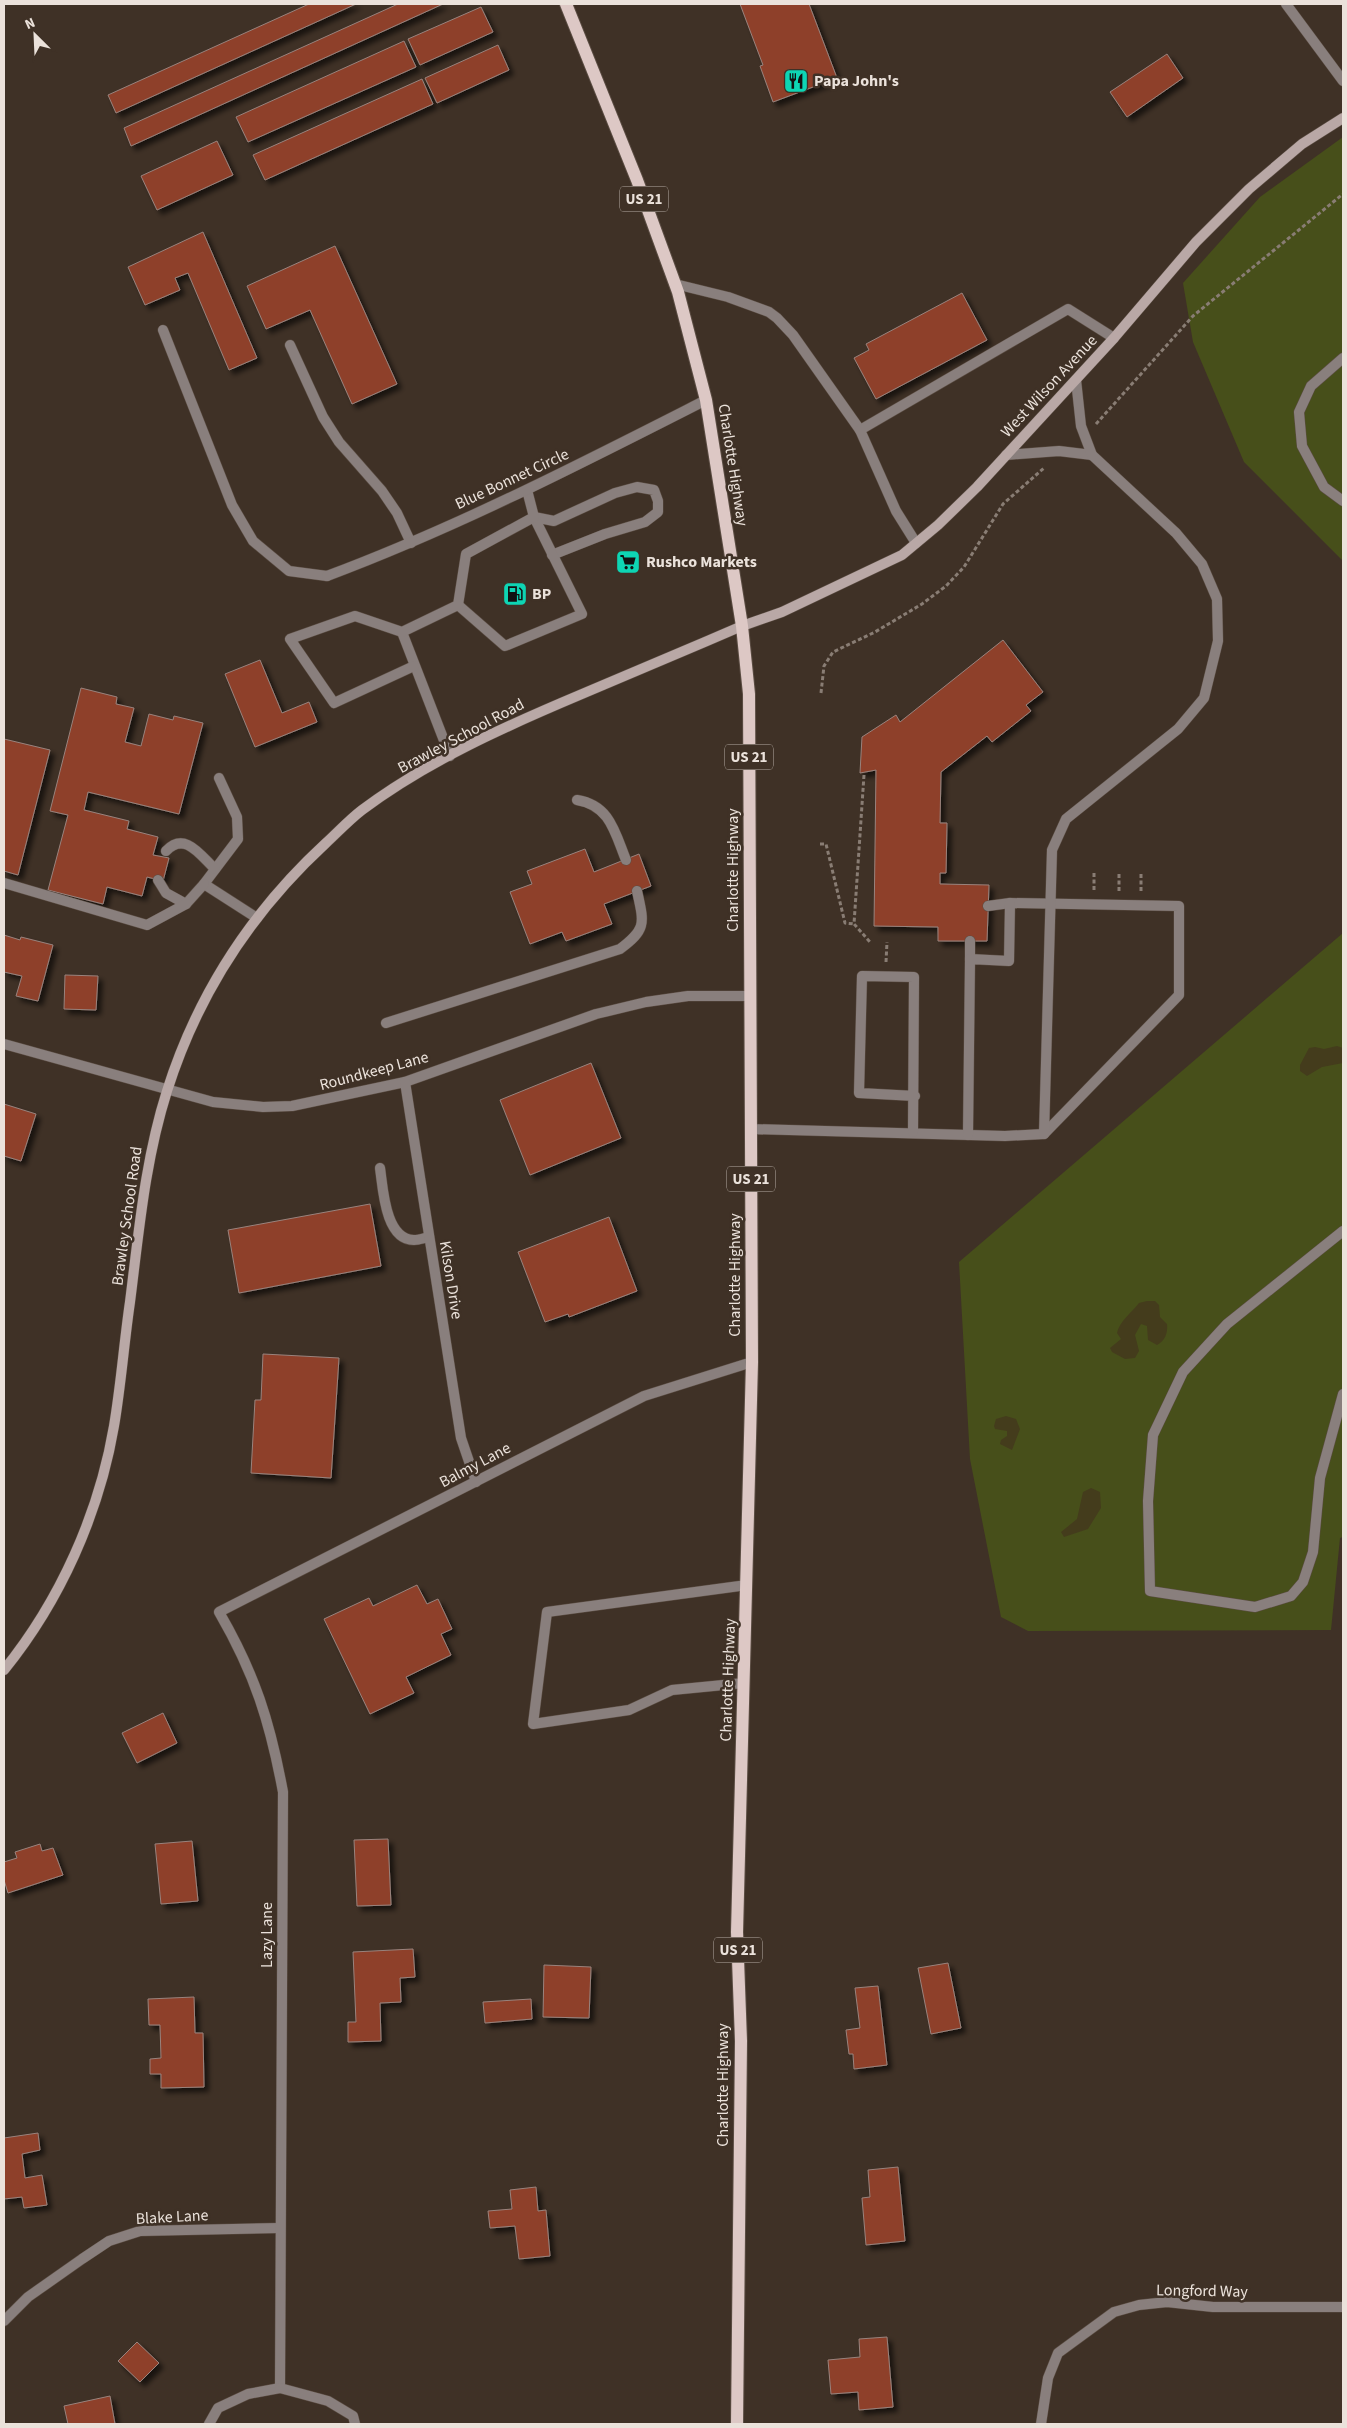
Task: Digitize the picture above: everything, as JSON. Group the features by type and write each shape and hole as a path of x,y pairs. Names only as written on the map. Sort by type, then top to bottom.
{"main road":[{"name":"Charlotte Highway","path":"566,4 637,180 675,284 706,400 742,626 749,694 752,1362 748,1585 737,1932 740,2041 737,2424"},
{"name":"West Wilson Avenue","path":"742,626 782,612 902,555 938,525 1076,380 1196,242 1249,189 1302,144 1343,118"},
{"name":"Brawley School Road","path":"4,1670 63,1581 88,1522 102,1478 114,1427 142,1195 167,1090 205,995 237,944 302,865 361,811 427,767 508,725 742,626"}],"street":[{"path":"1286,4 1343,81"},
{"path":"675,284 728,297 769,312 793,335 860,430 900,518 916,543"},
{"path":"860,430 1068,309 1114,338"},
{"name":"Blue Bonnet Circle","path":"163,330 232,505 253,541 289,570 327,576 411,543 527,490 706,400"},
{"path":"290,344 323,417 339,442 382,491 397,514 411,543"},
{"path":"1343,358 1311,386 1298,412 1302,446 1324,486 1343,501"},
{"path":"1044,1134 1052,850 1066,819 1178,729 1204,698 1218,641 1217,599 1202,564 1176,532 1092,455 1081,426 1076,380"},
{"path":"1006,455 1059,451 1092,455"},
{"path":"458,605 466,554 534,517 554,521 615,493 637,487 654,490 658,501 658,512 645,522 606,534 552,555"},
{"path":"458,605 505,646 582,614 534,517 527,490"},
{"path":"414,666 334,703 290,639 355,616 402,632 458,605"},
{"path":"402,632 450,756"},
{"path":"4,883 147,925 186,904 204,884 238,839 237,817 219,778"},
{"path":"577,800 591,802 609,820 626,860"},
{"path":"166,851 173,844 180,842 190,846 215,870"},
{"path":"158,880 166,893 186,904"},
{"path":"204,884 257,918"},
{"path":"386,1023 620,949 635,938 641,929 644,919 637,891"},
{"path":"970,958 1009,961 1010,903"},
{"path":"750,1129 1005,1136 1044,1134 1179,995 1179,906 1010,903 988,906"},
{"path":"968,1135 970,941"},
{"path":"913,1132 915,1096 914,977 862,976 859,1094 915,1096"},
{"name":"Roundkeep Lane","path":"4,1044 213,1102 263,1107 321,1101 405,1082 596,1014 646,1002 688,996 749,996"},
{"name":"Kilson Drive","path":"405,1082 461,1438 476,1482"},
{"path":"380,1168 387,1210 392,1226 401,1236 413,1240 429,1237"},
{"path":"1343,1231 1227,1324 1183,1372 1153,1435 1148,1501 1150,1591 1255,1607 1291,1596 1303,1582 1313,1552 1320,1478 1343,1394"},
{"name":"Balmy Lane","path":"219,1612 644,1396 752,1362"},
{"path":"744,1683 672,1690 629,1710 534,1724 547,1612 748,1585"},
{"name":"Lazy Lane","path":"219,1612 236,1641 260,1694 273,1737 283,1792 280,2388"},
{"name":"Blake Lane","path":"4,2321 28,2297 82,2259 109,2242 140,2231 280,2228"},
{"name":"Longford Way","path":"1041,2424 1048,2378 1058,2353 1114,2312 1139,2305 1167,2302 1213,2307 1343,2307"},
{"path":"210,2424 218,2408 248,2394 280,2388 328,2401 353,2416 355,2424"}],"path":[{"path":"1088,428 1100,422 1165,345 1193,316 1343,194"},
{"path":"821,693 824,666 833,652 875,632 922,604 946,586 964,567 1003,504 1045,467"},
{"path":"854,924 864,775"},
{"path":"820,844 826,844 845,923 854,924 870,942"},
{"path":"886,976 887,942"}],"green space":[{"path":"1343,137 1343,561 1244,462 1193,342 1183,283 1260,197"},
{"path":"1343,933 1343,1537 1340,1538 1331,1630 1028,1631 1001,1617 970,1459 959,1262"}],"sand":[{"path":"1337,1046 1343,1048 1343,1063 1322,1067 1307,1076 1300,1071 1300,1065 1309,1048 1324,1049"},
{"path":"1155,1301 1159,1305 1160,1317 1167,1324 1167,1331 1162,1341 1157,1345 1148,1340 1147,1326 1141,1324 1135,1335 1139,1351 1135,1358 1125,1359 1112,1352 1110,1348 1121,1339 1117,1333 1123,1321 1139,1303"},
{"path":"1006,1416 1016,1419 1020,1429 1012,1450 1000,1444 1001,1440 1007,1436 1007,1431 995,1429 994,1426 996,1419"},
{"path":"1091,1488 1100,1492 1101,1508 1088,1529 1064,1537 1061,1532 1077,1519 1083,1492"}],"building":[{"path":"309,4 356,4 116,113 108,95"},
{"path":"398,4 443,4 131,146 124,128"},
{"path":"740,4 809,4 837,78 773,102 760,66 763,65"},
{"path":"481,7 493,32 420,65 408,39"},
{"path":"404,41 416,67 248,142 236,117"},
{"path":"498,45 509,70 437,103 425,78"},
{"path":"1167,54 1183,78 1127,117 1110,92"},
{"path":"422,79 433,104 265,180 253,155"},
{"path":"217,141 233,175 157,210 141,176"},
{"path":"203,232 257,358 229,370 188,273 175,278 180,290 145,305 128,267"},
{"path":"335,246 397,384 352,404 310,310 266,329 247,286"},
{"path":"962,293 987,340 876,399 854,358 869,350 866,344"},
{"path":"1003,640 1043,692 1026,705 1031,711 992,742 987,736 941,772 940,823 947,823 946,873 940,873 940,884 989,885 987,941 938,941 938,927 874,926 876,770 860,773 862,737 896,715 900,722"},
{"path":"260,660 282,713 309,702 317,722 255,747 225,674"},
{"path":"81,688 117,697 116,704 134,708 125,742 141,746 149,714 173,720 174,716 203,723 179,814 88,792 84,810 129,821 127,829 158,837 153,855 169,858 163,881 147,877 142,896 107,887 103,904 48,890 68,815 50,811"},
{"path":"4,739 50,750 18,875 4,871"},
{"path":"585,849 594,872 639,854 651,886 604,904 612,924 566,941 562,932 530,944 510,892 532,884 527,871"},
{"path":"4,935 20,940 21,937 53,945 38,1001 16,996 22,976 4,972"},
{"path":"65,975 98,976 96,1010 64,1009"},
{"path":"591,1063 621,1138 530,1175 500,1100"},
{"path":"4,1104 36,1114 21,1161 4,1156"},
{"path":"370,1204 381,1266 239,1293 228,1230"},
{"path":"609,1217 637,1291 569,1317 568,1314 545,1322 518,1252"},
{"path":"263,1354 339,1358 331,1478 251,1473 255,1400 261,1400"},
{"path":"417,1585 427,1604 438,1599 452,1629 441,1634 451,1655 406,1677 414,1693 370,1714 324,1619 369,1598 373,1606"},
{"path":"163,1713 177,1743 137,1763 122,1733"},
{"path":"388,1839 391,1905 357,1906 354,1840"},
{"path":"192,1841 198,1901 161,1904 155,1844"},
{"path":"40,1844 42,1851 53,1848 63,1875 8,1893 4,1880 4,1862 17,1858 15,1852"},
{"path":"413,1949 415,1977 400,1978 401,2002 380,2003 381,2041 348,2042 348,2022 356,2022 353,1952"},
{"path":"948,1963 961,2028 931,2034 918,1968"},
{"path":"544,1965 591,1967 589,2018 543,2017"},
{"path":"878,1986 887,2065 854,2069 853,2054 849,2054 846,2030 860,2028 855,1988"},
{"path":"194,1997 195,2033 203,2033 204,2087 161,2088 161,2074 150,2074 150,2059 161,2058 160,2025 149,2025 148,1999"},
{"path":"531,1999 532,2019 485,2023 483,2002"},
{"path":"38,2133 40,2150 22,2154 25,2178 42,2175 47,2205 24,2208 22,2197 4,2199 4,2138"},
{"path":"898,2167 905,2241 866,2245 862,2198 870,2197 868,2170"},
{"path":"536,2187 538,2211 546,2210 550,2256 519,2259 515,2226 490,2228 488,2211 512,2209 510,2190"},
{"path":"887,2337 893,2407 859,2410 858,2392 831,2394 828,2360 860,2357 859,2339"},
{"path":"137,2342 159,2363 140,2382 118,2361"},
{"path":"110,2396 115,2424 68,2424 64,2406"}],"place":[{"name":"Papa John's","path":"796,81"},
{"name":"Rushco Markets","path":"628,562"},
{"name":"BP","path":"515,594"}]}
